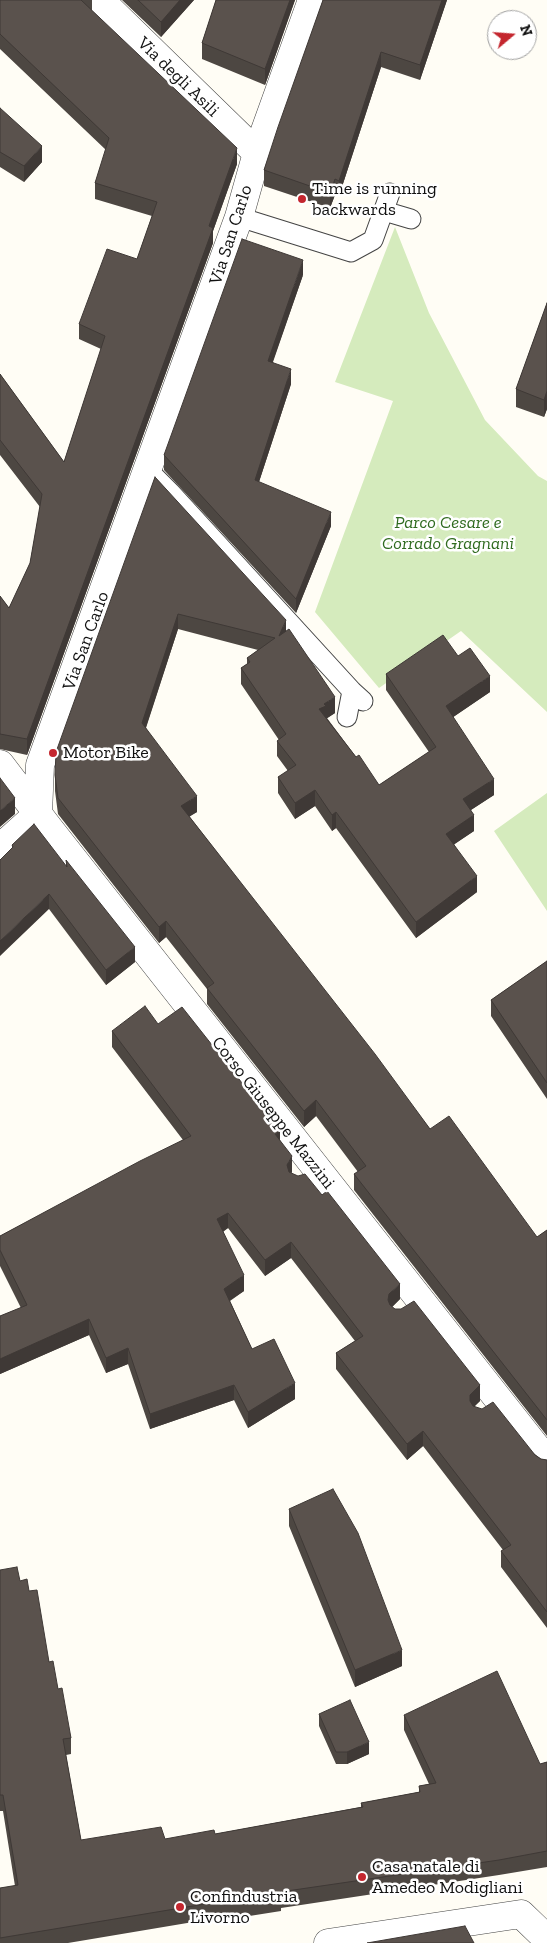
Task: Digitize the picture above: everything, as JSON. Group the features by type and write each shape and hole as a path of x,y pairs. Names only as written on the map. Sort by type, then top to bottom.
{"street":[{"name":"Via degli Asili","path":"100,0 257,153"},
{"name":"Via San Carlo","path":"38,814 40,765 239,217 257,153 312,0"},
{"name":"Corso Giuseppe Mazzini","path":"0,764 413,1304 493,1404 547,1461"},
{"path":"0,848 38,814"},
{"path":"328,1943 521,1914 547,1939"}],"lane":[{"path":"239,217 351,252 373,240 387,202 411,219"},
{"path":"148,470 283,628 358,696 346,716"}],"green space":[{"name":"Parco Cesare e Corrado Gragnani","path":"395,227 429,313 485,420 538,476 547,481 547,712 461,631 379,688 315,612 393,401 335,382"},
{"path":"547,793 547,911 494,831"}],"building":[{"path":"0,0 81,0 237,148 209,226 213,228 27,739 0,734 0,596 9,608 30,563 42,494 0,440 0,374 64,462 105,336 79,324 107,249 137,259 157,202 95,183 109,138 0,34"},
{"path":"138,0 180,0 161,22"},
{"path":"216,0 290,0 265,69 202,43"},
{"path":"323,0 442,0 420,65 381,52 339,181 335,179 330,193 264,170"},
{"path":"0,108 42,146 24,166 0,152"},
{"path":"242,239 303,260 268,361 291,369 255,480 331,512 296,599 164,455"},
{"path":"547,303 547,391 544,400 516,389"},
{"path":"155,477 286,620 279,636 289,629 335,697 324,704 326,706 319,709 356,757 359,755 379,785 436,747 386,674 443,635 458,656 470,648 490,676 446,706 494,779 463,799 474,815 446,834 477,876 416,922 336,812 332,815 315,790 295,803 278,777 296,765 277,741 286,734 241,668 250,662 247,658 275,638 178,614 142,723 197,796 181,806 375,1054 430,1129 449,1116 537,1237 547,1230 547,1420 354,1174 366,1166 316,1100 304,1111 207,988 214,983 166,921 159,927 58,798 55,775 56,752"},
{"path":"0,778 15,798 0,811"},
{"path":"34,824 67,867 66,860 135,947 106,970 49,894 0,941 0,860 13,847 12,845"},
{"path":"547,961 547,1083 491,1000"},
{"path":"145,1006 158,1024 182,1007 280,1131 275,1134 292,1156 287,1165 289,1172 298,1176 305,1174 322,1195 327,1191 400,1284 389,1294 388,1300 390,1305 395,1309 401,1309 414,1301 480,1385 470,1395 470,1401 473,1406 482,1409 493,1402 535,1455 547,1460 547,1612 501,1551 511,1545 423,1431 407,1444 336,1353 363,1336 291,1242 265,1260 228,1213 217,1219 244,1275 224,1289 252,1349 274,1339 295,1383 248,1412 234,1385 150,1414 128,1348 106,1358 89,1319 0,1359 0,1316 27,1305 0,1250 0,1236 140,1161 191,1136 112,1031"},
{"path":"333,1489 358,1533 402,1650 355,1670 289,1509"},
{"path":"17,1567 20,1581 27,1579 29,1591 37,1590 49,1662 53,1661 58,1689 62,1688 71,1738 63,1739 81,1840 161,1827 165,1839 214,1830 215,1834 363,1807 361,1803 420,1792 419,1786 436,1783 404,1715 497,1671 540,1764 547,1762 547,1851 499,1860 280,1892 281,1895 224,1905 223,1901 0,1938 0,1888 18,1885 3,1795 0,1795 0,1570"},
{"path":"350,1700 369,1742 347,1752 336,1752 319,1714"},
{"path":"465,1926 474,1943 367,1943"}],"place":[{"name":"Time is running backwards","path":"302,199"},
{"name":"Motor Bike","path":"53,753"},
{"name":"Casa natale di Amedeo Modigliani","path":"362,1877"},
{"name":"Confindustria Livorno","path":"180,1907"}]}
